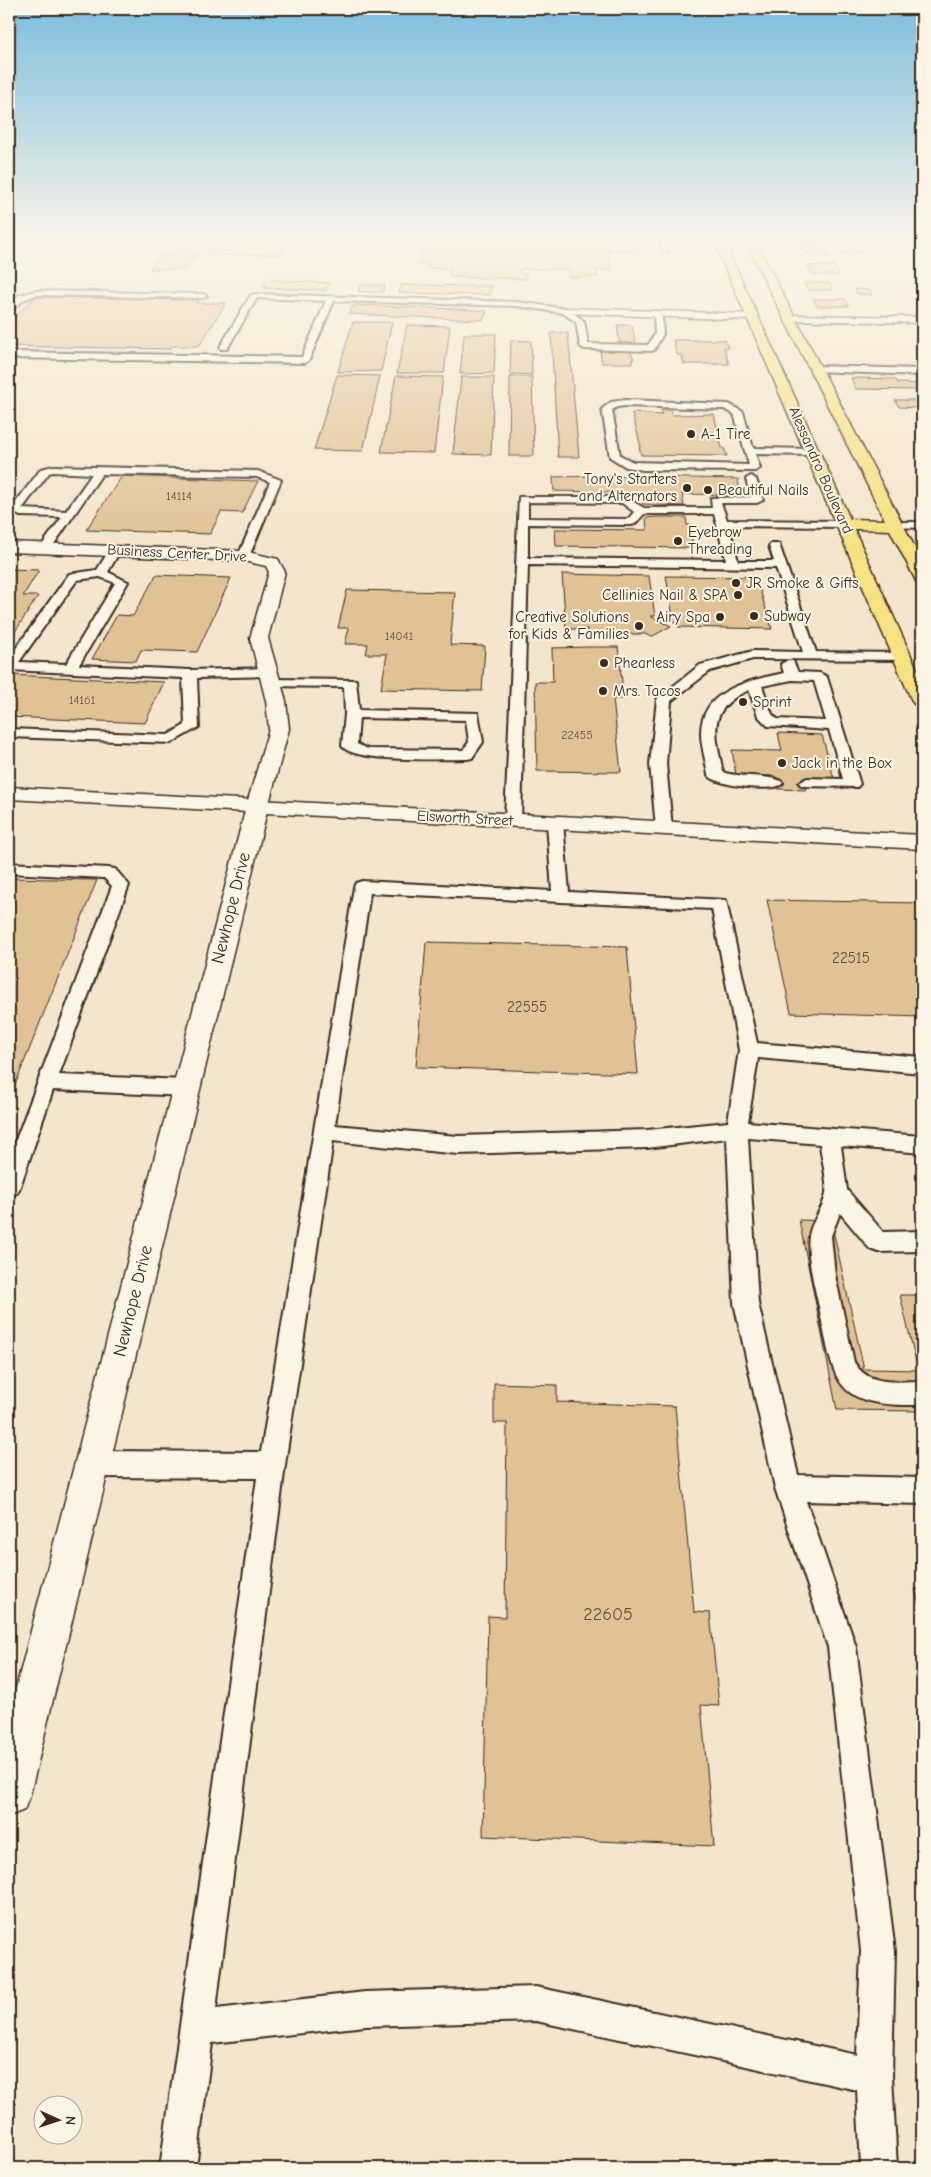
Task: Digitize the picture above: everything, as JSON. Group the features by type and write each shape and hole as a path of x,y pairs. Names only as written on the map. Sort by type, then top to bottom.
{"main road":[{"name":"Alessandro Boulevard","path":"763,341 922,701"},
{"path":"798,341 810,372 825,386 922,577"},
{"path":"845,524 896,525"}],"street":[{"name":"Business Center Drive","path":"9,547 244,556 272,562 277,572 265,610 260,638 268,677 276,701 279,729 257,807"},
{"name":"Elsworth Street","path":"9,793 922,842"},
{"name":"Newhope Drive","path":"9,1795 257,807"}],"lane":[{"path":"224,347 228,341"},
{"path":"9,355 305,360 313,341"},
{"path":"583,341 584,346 650,348 655,341"},
{"path":"810,372 922,372"},
{"path":"625,403 726,406 738,412 749,451 755,468 644,467 630,465 615,457 607,409 614,404 625,403"},
{"path":"749,451 813,452"},
{"path":"69,514 20,512 16,510 45,471 53,469 258,474 276,480 244,556"},
{"path":"46,548 69,514 104,470"},
{"path":"733,564 715,500 757,500 751,479"},
{"path":"514,820 523,499 625,500 641,511 845,524"},
{"path":"523,521 631,522 641,511"},
{"path":"896,525 922,525"},
{"path":"775,546 811,656"},
{"path":"101,573 114,551"},
{"path":"522,561 782,565"},
{"path":"10,666 73,577 101,573 122,582 70,669"},
{"path":"664,828 658,764 664,699 705,668 753,655 903,657"},
{"path":"785,655 792,676"},
{"path":"10,666 351,682 352,714 349,746 366,753 467,755 476,742 474,716 352,714"},
{"path":"9,733 171,739 192,727 190,674"},
{"path":"775,782 731,781 716,775 710,745 710,720 722,700 754,684 792,676 820,677 852,784 806,783"},
{"path":"754,684 764,716 773,723 834,726"},
{"path":"555,823 562,897"},
{"path":"9,868 109,872 121,885 46,1082 9,1187"},
{"path":"178,2168 272,1465 362,887 720,904 750,1050 737,1130 746,1303 788,1488 842,1647 878,1951 874,2076 879,2168"},
{"path":"750,1050 922,1065"},
{"path":"46,1082 186,1088"},
{"path":"324,1132 458,1145 647,1139 737,1130 922,1144"},
{"path":"830,1137 837,1193 820,1236 824,1275 843,1365 850,1378 864,1388 883,1393 922,1393"},
{"path":"837,1193 878,1242 922,1241"},
{"path":"92,1464 272,1465"},
{"path":"788,1488 922,1491"},
{"path":"196,2028 365,2009 536,2004 874,2076"}],"building":[{"path":"9,341 202,341 199,346 172,346 169,349 9,346"},
{"path":"347,341 388,341 381,371 338,372"},
{"path":"404,341 448,341 444,373 397,373"},
{"path":"463,341 496,341 494,373 460,374"},
{"path":"511,341 531,341 532,375 510,374"},
{"path":"551,341 569,341 579,457 558,457"},
{"path":"619,341 635,341 636,345 620,345"},
{"path":"673,341 725,341 728,348 724,348 729,364 684,364 682,355 677,355"},
{"path":"600,351 630,351 634,359 632,359 633,363 602,363"},
{"path":"337,375 380,376 363,451 314,450"},
{"path":"396,376 443,377 434,453 381,452"},
{"path":"461,377 494,377 491,455 453,454"},
{"path":"510,377 532,377 534,456 509,456"},
{"path":"851,378 895,379 898,383 922,384 922,390 856,389"},
{"path":"895,400 922,400 922,408 899,407"},
{"path":"661,410 670,410 672,415 714,414 722,448 724,448 727,456 641,455 639,447 641,447 632,413 662,415"},
{"path":"122,476 258,481 242,513 221,512 210,534 86,530"},
{"path":"553,477 738,479 740,495 682,494 684,506 643,504 641,493 554,491"},
{"path":"686,517 687,525 690,525 693,548 556,546 555,529 647,530 646,518"},
{"path":"9,569 39,570 23,596 38,596 9,641"},
{"path":"562,574 649,576 655,616 650,616 671,626 651,637 645,634 587,634 587,629 566,629"},
{"path":"156,575 231,578 197,652 141,650 136,661 92,659 117,615 133,616"},
{"path":"666,576 756,577 772,629 678,627 677,623 674,623"},
{"path":"347,590 455,592 450,645 485,646 482,691 381,689 387,654 366,654 368,644 345,644 349,628 338,628"},
{"path":"618,647 624,699 613,699 621,772 537,771 535,682 553,682 552,648"},
{"path":"9,675 164,682 145,723 9,717"},
{"name":"Jack in the Box","path":"778,733 822,735 834,779 803,778 806,790 778,789 775,776 736,775 732,750 782,751"},
{"path":"9,878 97,880 9,1100"},
{"path":"767,900 922,903 922,1017 791,1013"},
{"path":"426,942 627,947 638,1074 416,1067"},
{"path":"799,1220 831,1221 864,1369 922,1370 922,1411 837,1410"},
{"path":"900,1295 922,1295 922,1370 918,1370"},
{"path":"494,1383 557,1385 557,1402 675,1406 694,1612 710,1613 719,1706 701,1705 714,1846 483,1836 488,1616 505,1617 507,1423 494,1423"},
{"path":"915,1589 922,1589 922,1616"}],"place":[{"name":"A-1 Tire","path":"691,434"},
{"name":"Tony's Starters and Alternators","path":"687,488"},
{"name":"Beautiful Nails","path":"708,490"},
{"name":"Eyebrow Threading","path":"678,541"},
{"name":"JR Smoke & Gifts","path":"736,583"},
{"name":"Cellinies Nail & SPA","path":"738,595"},
{"name":"Subway","path":"754,616"},
{"name":"Airy Spa","path":"720,617"},
{"name":"Creative Solutions for Kids & Families","path":"639,626"},
{"name":"Phearless","path":"604,663"},
{"name":"Mrs. Tacos","path":"603,691"},
{"name":"Sprint","path":"743,702"},
{"name":"Jack in the Box","path":"782,763"}]}
